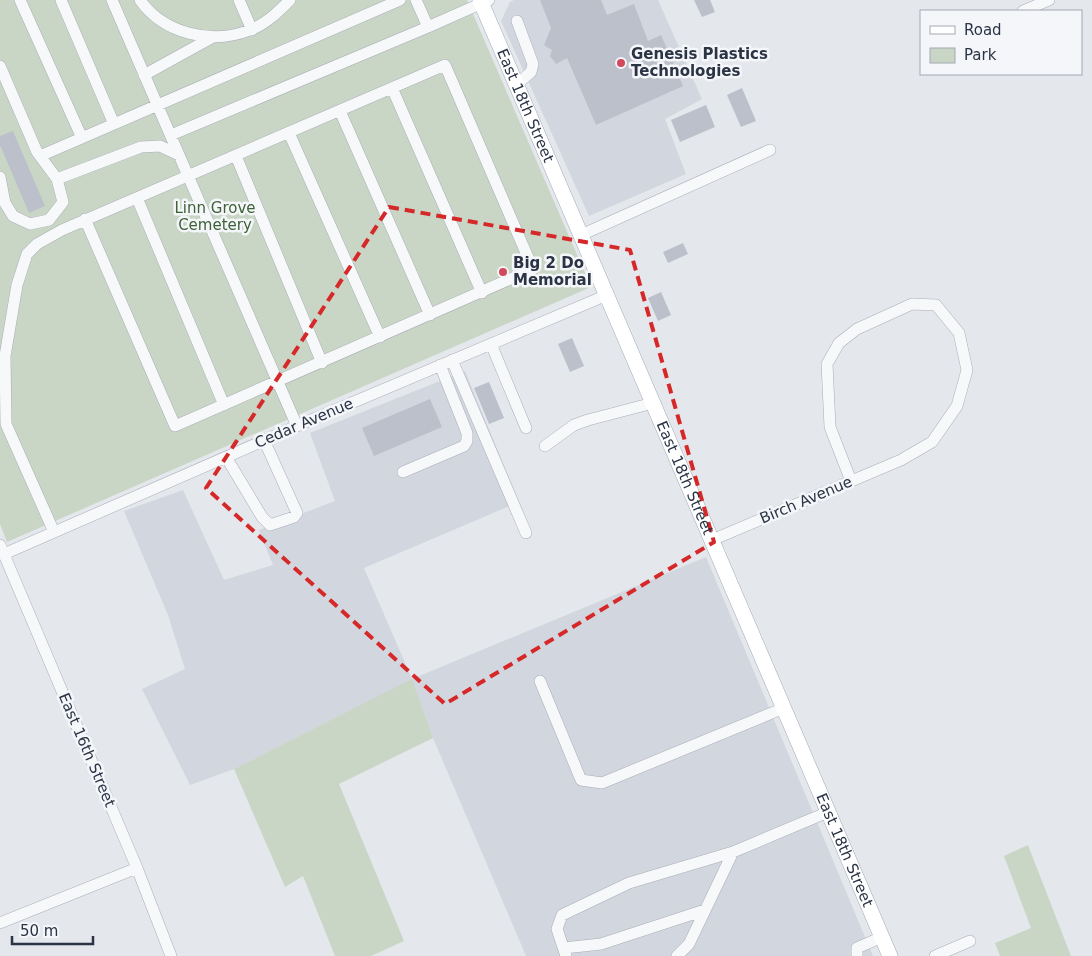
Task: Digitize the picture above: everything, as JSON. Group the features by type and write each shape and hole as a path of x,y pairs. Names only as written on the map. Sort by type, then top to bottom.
{"main road":[{"name":"East 18th Street","path":"483,1 516,85 890,956"}],"street":[{"path":"20,0 82,138"},
{"path":"61,0 114,124"},
{"path":"112,0 297,426"},
{"path":"140,0 158,18 174,28 193,35 213,37 252,30 273,17 290,0"},
{"path":"240,0 252,30"},
{"path":"40,156 400,0"},
{"path":"416,0 428,27"},
{"path":"1025,10 1049,0"},
{"path":"171,135 428,27 483,1"},
{"path":"516,85 531,72 533,64 517,21"},
{"path":"144,74 213,37"},
{"path":"54,532 6,424 4,390 5,356 21,268 26,254 37,244 55,234 85,220 445,65 533,269 175,426 85,220"},
{"path":"0,66 40,156 57,179 63,202 49,220 30,224 13,216 5,203 0,177"},
{"path":"392,88 482,293"},
{"path":"340,110 430,315"},
{"path":"289,133 380,337"},
{"path":"57,179 141,147 160,146 180,155"},
{"path":"581,235 770,150"},
{"path":"236,156 322,363"},
{"path":"137,198 224,405"},
{"path":"49,220 55,234"},
{"name":"Cedar Avenue","path":"2,550 54,532 264,440 606,295"},
{"name":"Birch Avenue","path":"712,540 901,460 932,442 957,406 967,370 959,333 936,305 912,304 857,329 839,344 827,364 830,428 851,481"},
{"path":"491,344 526,428"},
{"path":"452,360 526,533"},
{"path":"403,472 464,446 467,441 467,433 440,365"},
{"path":"545,446 574,425 653,403"},
{"path":"226,457 262,517 270,525 294,517 297,513 264,440"},
{"name":"East 16th Street","path":"2,550 136,868 171,956"},
{"path":"540,681 581,780 602,783 784,708"},
{"path":"705,910 601,944 565,952 557,929 562,915 629,883 733,852 828,812"},
{"path":"677,956 689,944 733,852"},
{"path":"0,923 136,868"},
{"path":"857,956 858,948 882,937"},
{"path":"935,956 970,940"}],"highlighted area":[{"path":"389,207 630,250 714,542 445,704 206,488"}],"shaded area":[{"path":"514,0 658,0 702,99 665,119 686,174 589,216 501,21 510,2"},
{"path":"465,371 519,502 364,568 412,679 706,557 873,956 526,956 433,738 412,680 234,769 190,785 142,689 185,669 168,615 124,511 183,490 224,580 273,565 259,530 335,501 310,433"}],"green space":[{"name":"Linn Grove Cemetery","path":"0,0 467,0 591,287 7,542 0,524"},
{"path":"412,679 433,738 339,784 404,941 371,956 335,956 303,876 285,887 234,769"},
{"path":"1028,845 1071,956 1000,956 995,943 1031,928 1004,856"}],"building":[{"name":"Genesis Plastics Technologies","path":"540,0 601,0 607,15 634,4 648,41 661,35 683,86 596,125 567,58 556,64 550,56 552,50 544,45 551,28"},
{"path":"694,0 710,0 715,12 702,17"},
{"path":"742,88 756,121 741,127 727,95"},
{"path":"706,105 715,127 680,142 671,120"},
{"path":"13,131 45,206 29,213 0,145 0,136"},
{"path":"683,243 688,254 668,263 663,252"},
{"path":"661,292 671,315 658,321 648,298"},
{"path":"572,338 584,366 570,372 558,344"},
{"path":"489,382 504,418 489,424 474,388"},
{"path":"430,399 442,427 374,456 362,428"}],"place":[{"name":"Genesis Plastics Technologies","path":"621,63"},
{"name":"Big 2 Do Memorial","path":"503,272"}]}
